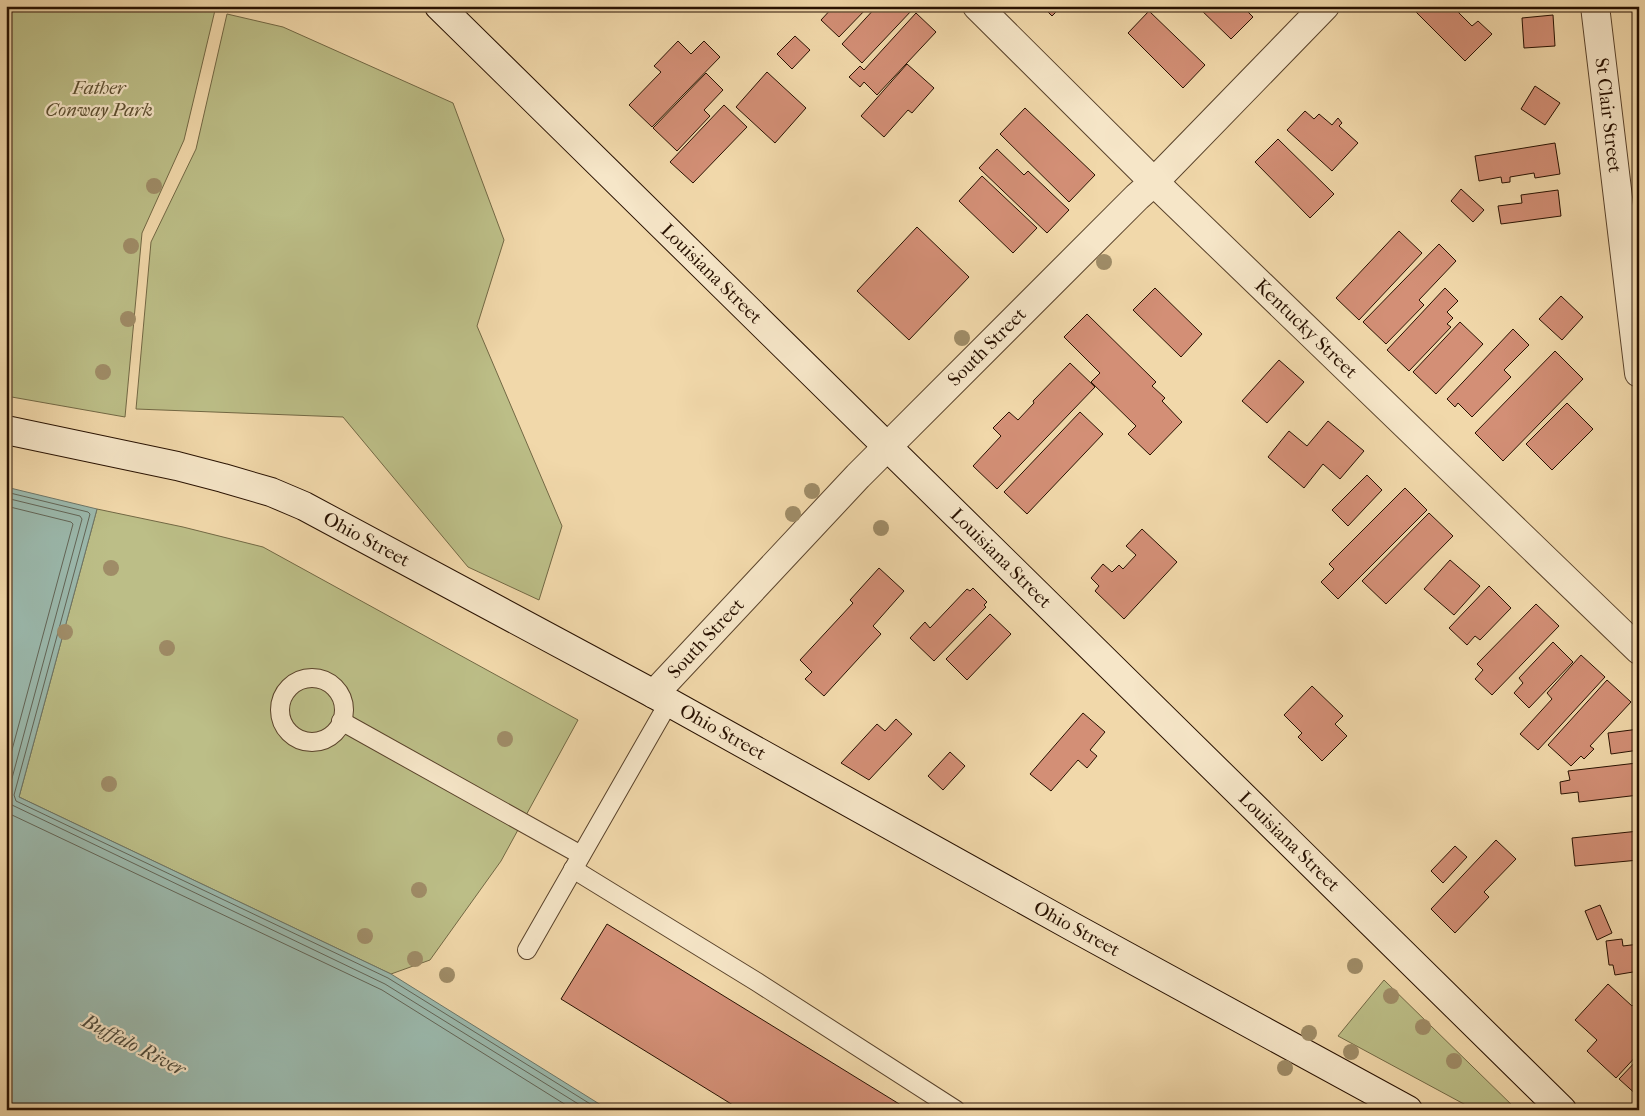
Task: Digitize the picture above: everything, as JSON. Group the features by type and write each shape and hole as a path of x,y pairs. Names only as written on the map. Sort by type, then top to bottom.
{"street":[{"name":"Louisiana Street","path":"439,6 1562,1110"},
{"name":"Kentucky Street","path":"977,6 1154,182 1639,650"},
{"name":"South Street","path":"662,698 858,476 1154,182 1325,6"},
{"name":"St Clair Street","path":"1595,6 1639,374"},
{"name":"Ohio Street","path":"6,430 177,466 271,492 304,506 662,698 1129,958 1408,1110"}],"lane":[{"path":"526,950 577,862 662,698"},
{"path":"341,721 577,862 757,982 956,1110"}],"green space":[{"name":"Father Conway Park","path":"6,6 216,6 184,140 142,233 125,417 6,396"},
{"path":"227,14 283,27 453,103 504,240 477,326 562,526 539,600 468,567 343,417 136,409 151,242 196,149"},
{"path":"97,509 183,527 263,547 578,720 501,861 430,960 391,974 19,797"},
{"path":"1384,980 1517,1110 1475,1110 1338,1036"}],"water":[{"name":"Buffalo River","path":"6,487 97,509 19,797 391,974 609,1110 6,1110"}],"building":[{"path":"834,6 869,6 839,37 821,20"},
{"path":"877,6 909,6 913,9 862,63 842,44"},
{"path":"1042,6 1062,6 1052,16"},
{"path":"1197,6 1242,6 1253,17 1231,39"},
{"path":"1410,6 1455,6 1472,26 1478,21 1492,34 1465,61"},
{"path":"1149,11 1205,65 1183,88 1128,33"},
{"path":"916,13 936,32 877,95 864,82 860,87 849,77 860,66 864,70"},
{"path":"1553,15 1555,46 1524,48 1522,18"},
{"path":"795,36 810,50 792,69 777,54"},
{"path":"678,41 691,54 704,41 720,57 652,127 629,105 661,72 654,66"},
{"path":"907,64 934,88 912,113 908,110 884,137 861,116"},
{"path":"767,72 806,108 775,143 736,107"},
{"path":"706,73 723,90 704,110 710,116 677,151 653,128"},
{"path":"1535,86 1560,103 1545,125 1521,109"},
{"path":"724,105 747,127 693,183 670,162"},
{"path":"1025,108 1095,175 1069,202 1000,134"},
{"path":"1305,111 1314,119 1319,114 1332,125 1338,118 1342,123 1339,126 1358,143 1332,171 1287,130"},
{"path":"1278,139 1334,194 1310,218 1255,162"},
{"path":"1555,143 1560,174 1535,178 1534,173 1510,177 1510,182 1502,183 1501,177 1479,181 1475,156"},
{"path":"997,149 1024,175 1028,171 1069,210 1047,233 979,168"},
{"path":"982,176 1037,228 1013,253 959,201"},
{"path":"1461,189 1484,210 1473,222 1451,201"},
{"path":"1558,190 1561,216 1501,224 1498,206 1522,203 1521,195"},
{"path":"917,227 969,277 909,340 857,291"},
{"path":"1399,231 1422,253 1359,320 1336,298"},
{"path":"1439,244 1456,261 1419,300 1424,305 1386,344 1363,322"},
{"path":"1155,288 1202,334 1181,357 1133,310"},
{"path":"1445,288 1458,301 1447,312 1453,318 1447,324 1451,327 1409,371 1387,350"},
{"path":"1561,296 1583,317 1562,340 1539,319"},
{"path":"1087,314 1156,382 1152,386 1165,398 1162,401 1182,422 1150,455 1128,434 1136,426 1091,382 1100,373 1064,337"},
{"path":"1460,322 1483,344 1436,394 1413,372"},
{"path":"1513,329 1529,345 1504,370 1511,377 1472,417 1458,403 1455,407 1447,399"},
{"path":"1555,351 1583,379 1503,461 1475,433"},
{"path":"1279,360 1304,382 1267,423 1242,401"},
{"path":"1070,363 1095,387 997,489 973,466 1001,436 993,428 1009,412 1018,420 1034,403 1033,401"},
{"path":"1567,403 1593,429 1552,470 1526,444"},
{"path":"1080,412 1103,434 1027,514 1004,492"},
{"path":"1328,421 1364,451 1340,479 1323,464 1304,488 1268,457 1289,431 1307,446"},
{"path":"1367,475 1382,490 1348,526 1332,510"},
{"path":"1405,488 1427,510 1338,599 1321,582 1334,569 1329,564"},
{"path":"1429,513 1453,536 1386,604 1362,581"},
{"path":"1142,529 1177,562 1124,619 1095,591 1099,586 1091,578 1103,564 1112,572 1119,565 1123,569 1136,555 1126,546"},
{"path":"1450,560 1480,586 1454,615 1424,589"},
{"path":"879,568 904,591 873,626 881,634 824,696 805,679 812,672 800,660 853,603 850,600"},
{"path":"1489,586 1511,608 1480,640 1475,636 1467,645 1449,628"},
{"path":"973,588 987,602 984,605 986,607 934,661 910,638 925,622 930,628 967,589 970,591"},
{"path":"1536,604 1559,626 1492,695 1475,679 1483,670 1477,664"},
{"path":"990,614 1011,634 967,680 946,659"},
{"path":"1553,642 1573,662 1529,708 1514,693 1523,683 1519,678"},
{"path":"1581,655 1605,677 1538,750 1520,734 1552,699 1547,693"},
{"path":"1607,680 1631,702 1590,746 1594,749 1584,759 1581,756 1571,766 1548,745"},
{"path":"1312,686 1343,716 1335,724 1347,736 1322,761 1298,737 1302,733 1284,715"},
{"path":"1083,713 1105,732 1090,750 1097,756 1087,768 1078,760 1051,791 1030,774"},
{"path":"896,719 912,734 869,780 841,763 877,724 885,731"},
{"path":"1639,729 1639,750 1611,754 1608,733"},
{"path":"950,752 965,766 943,790 928,776"},
{"path":"1637,763 1639,795 1579,802 1578,792 1561,794 1560,782 1570,780 1568,771"},
{"path":"1639,831 1639,860 1575,866 1572,838"},
{"path":"1496,840 1516,859 1484,892 1489,897 1455,933 1431,909"},
{"path":"1455,846 1467,857 1443,883 1431,871"},
{"path":"1600,905 1612,933 1597,940 1585,911"},
{"path":"607,924 909,1110 741,1110 561,999"},
{"path":"1622,939 1623,946 1639,944 1639,971 1615,975 1613,965 1609,965 1606,941"},
{"path":"1608,984 1632,1006 1639,999 1639,1053 1616,1078 1587,1051 1597,1040 1575,1020"},
{"path":"1639,1058 1639,1097 1619,1079"}]}
